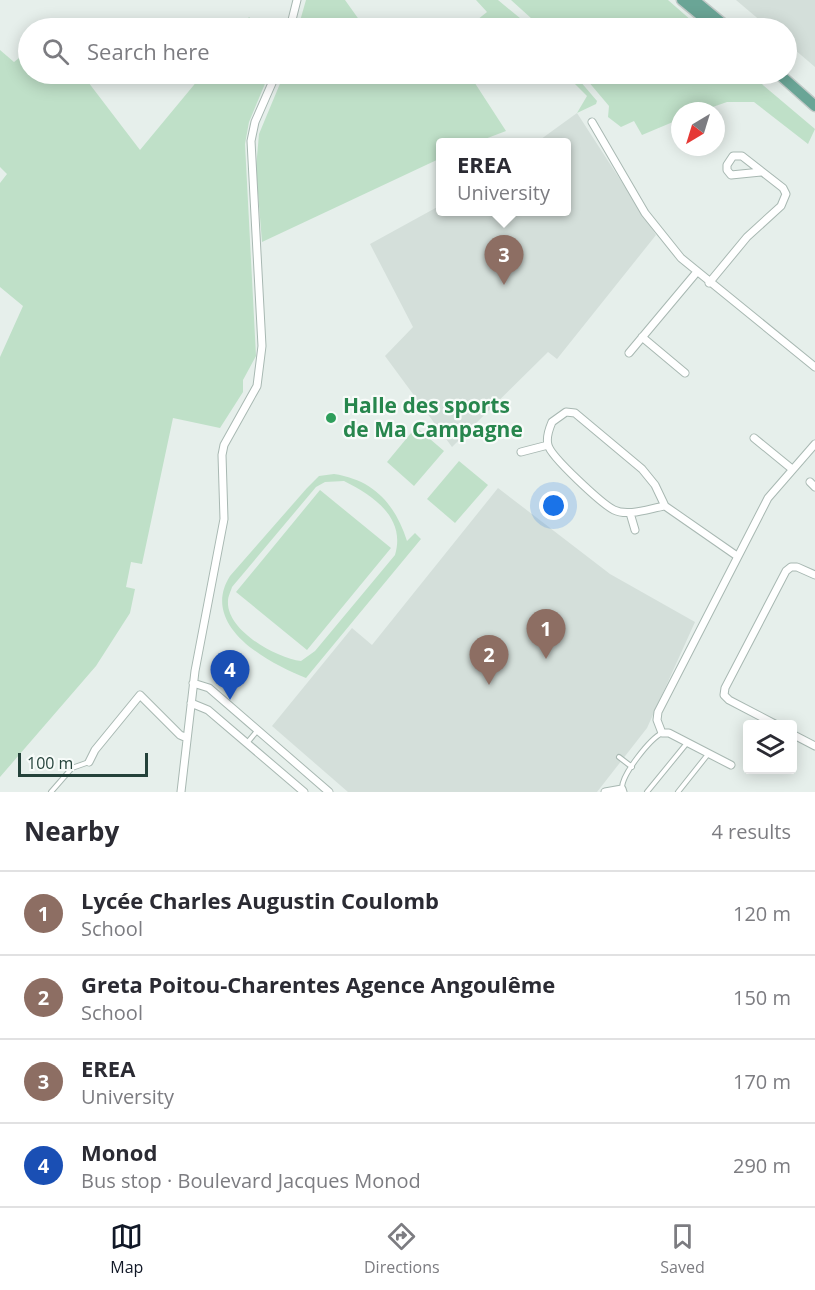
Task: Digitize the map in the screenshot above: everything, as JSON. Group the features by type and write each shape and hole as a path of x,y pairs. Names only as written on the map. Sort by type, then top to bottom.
{"main road":[{"path":"682,0 704,18"},
{"path":"694,0 716,18"},
{"path":"787,84 797,91"},
{"path":"790,84 815,106"}],"street":[{"path":"292,18 297,0"},
{"path":"181,792 193,683 224,519 221,471 224,445 257,386 260,374 262,346 251,141 255,122 272,84"},
{"path":"592,122 645,213 681,258 696,273 815,367"},
{"path":"709,283 747,237 781,206 784,200 783,188 741,156 733,156 727,165 728,170 736,176 761,172"},
{"path":"629,353 696,273"},
{"path":"642,337 685,373"},
{"path":"665,506 630,513 615,511 566,469 548,445 552,422 566,412 575,413 642,469 655,484 665,506 737,556"},
{"path":"754,438 792,469"},
{"path":"731,765 669,733 662,733 657,720 658,712 768,498 815,444"},
{"path":"521,452 548,445"},
{"path":"630,513 635,530"},
{"path":"767,720 729,700 724,695 725,688 786,572 797,567 815,574"},
{"path":"193,683 209,688 329,792"},
{"path":"89,762 95,750 140,695 180,735 187,738"},
{"path":"191,703 208,710 304,792"},
{"path":"797,737 815,746"},
{"path":"605,792 623,790"}],"lane":[{"path":"247,743 258,730"},
{"path":"623,790 624,777 653,740 662,733"},
{"path":"647,792 688,742"},
{"path":"678,792 708,753"},
{"path":"619,757 632,767"},
{"path":"51,792 72,768 89,762"}],"shaded area":[{"path":"736,0 815,0 815,67 797,52 797,18 757,18"},
{"path":"577,113 656,235 557,359 548,352 452,447 385,356 413,327 370,244 436,208 436,216 571,216 571,138 543,138"},
{"path":"498,488 610,574 695,622 647,728 597,792 348,792 272,726 352,628 372,645"}],"green space":[{"path":"306,0 345,0 358,18 301,18"},
{"path":"476,0 498,0 520,18 480,18 487,12"},
{"path":"511,0 668,0 689,18 531,18"},
{"path":"0,50 14,62 18,59 18,84 90,84 140,150 195,84 265,84 249,122 245,144 256,356 243,380 243,392 220,428 173,418 142,564 131,562 126,587 135,589 130,613 96,666 0,777 0,357 23,306 0,287 0,183 7,174 0,167"},
{"path":"280,84 475,84 506,131 488,138 436,138 436,160 262,242 256,168 259,134"},
{"path":"575,84 583,84 597,101 596,104 577,113 587,96"},
{"path":"590,84 762,84 815,129 808,144 754,102 671,102 671,123 642,135 634,121 621,127 608,117 609,106"},
{"path":"416,427 444,451 414,486 387,462"},
{"path":"459,461 488,485 455,523 427,499"},
{"path":"334,474 348,477 372,488 389,505 407,541 415,533 421,539 306,678 273,663 242,640 230,626 223,610 223,594 230,576 319,476","holes":["344,481 376,501 392,519 396,530 395,555 315,651 301,661 291,659 266,648 244,632 230,612 229,595 232,587 316,487 325,482"]},
{"path":"320,490 391,548 307,650 236,592"}],"place":[{"name":"EREA","path":"504,285"},
{"name":"Halle des sports de Ma Campagne","path":"331,418"},
{"name":"Lycée Charles Augustin Coulomb","path":"546,659"},
{"name":"Greta Poitou-Charentes Agence Angoulême","path":"489,685"},
{"name":"Monod","path":"230,700"}]}
